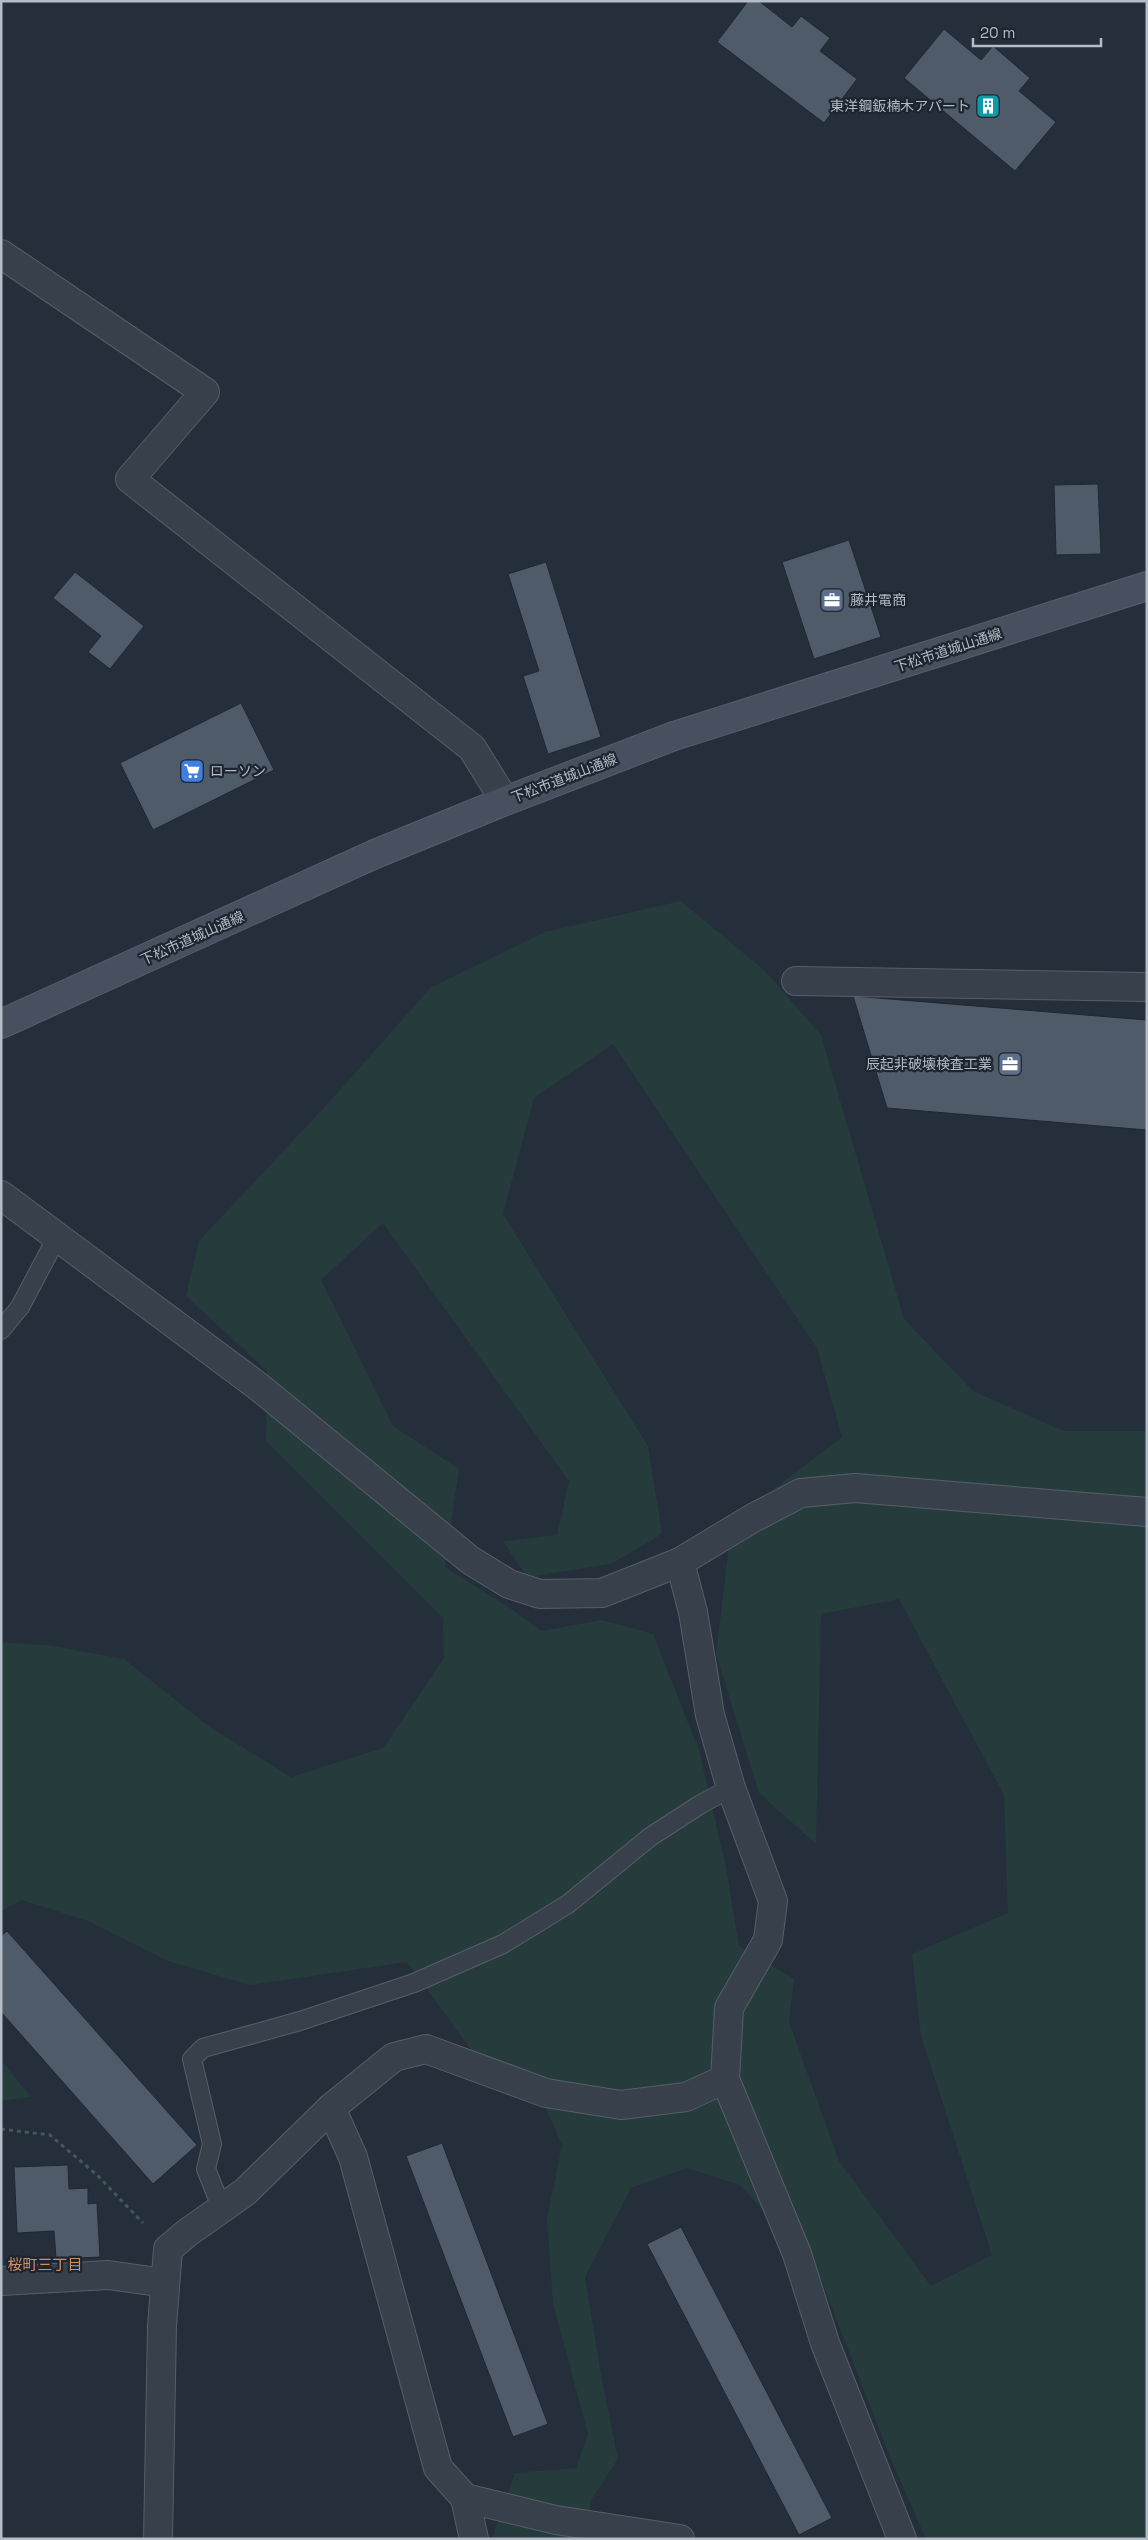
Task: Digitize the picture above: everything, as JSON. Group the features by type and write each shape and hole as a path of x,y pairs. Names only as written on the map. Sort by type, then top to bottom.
{"street":[{"path":"1,254 205,392 130,480 472,748 505,801"},
{"name":"下松市道城山通線","path":"1,1024 375,854 505,801 674,736 1147,586"},
{"path":"796,982 1147,987"},
{"path":"1,1195 259,1387 470,1560 510,1584 540,1594 602,1593 680,1562 753,1518 801,1493 855,1488 1147,1512"},
{"path":"680,1562 693,1612 710,1715 732,1788 774,1901 768,1940 729,2008 725,2079 797,2254 825,2343 902,2539"},
{"path":"158,2539 165,2283 168,2249 245,2192 331,2108 394,2057 426,2048 546,2092 621,2105 686,2097 725,2079"},
{"path":"331,2108 353,2158 438,2468 465,2498 474,2539"},
{"path":"1,2281 108,2275 165,2283"},
{"path":"465,2498 556,2520 680,2539"}],"lane":[{"path":"1,1330 20,1307 57,1237"},
{"path":"222,2209 206,2169 212,2144 192,2059 203,2048 300,2021 414,1983 503,1944 568,1904 650,1838 701,1804 732,1788"}],"path":[{"path":"1,2129 50,2135 98,2175 168,2249"}],"green space":[{"path":"681,901 764,970 821,1035 904,1319 973,1391 1064,1431 1147,1431 1147,2539 926,2539 890,2457 816,2267 740,2185 687,2168 631,2188 585,2277 601,2375 618,2459 591,2500 586,2539 492,2539 515,2473 576,2468 588,2434 553,2303 547,2219 562,2145 530,2072 472,2051 407,1962 250,1985 168,1961 88,1921 22,1900 1,1911 1,1642 52,1646 124,1659 211,1728 291,1777 383,1748 444,1658 443,1618 266,1441 267,1371 186,1296 199,1241 333,1098 430,988 545,932","holes":["613,1044 817,1348 842,1437 766,1495 729,1547 716,1654 759,1793 816,1844 821,1614 899,1599 1004,1795 1008,1913 912,1954 921,2036 992,2255 931,2286 839,2161 789,2022 794,1979 739,1946 726,1867 699,1750 653,1634 602,1620 541,1631 510,1608 445,1567 459,1469 393,1426 321,1280 383,1223 569,1481 557,1535 503,1541 527,1577 611,1564 662,1534 648,1446 503,1214 534,1098"]},
{"path":"1,2060 31,2097 1,2101"}],"building":[{"path":"748,1 759,1 792,27 801,16 830,38 820,51 857,79 824,123 717,42"},
{"name":"東洋鋼鈑楠木アパート","path":"944,29 981,60 993,46 1030,78 1019,91 1056,122 1015,171 904,78"},
{"path":"1098,484 1101,554 1056,555 1054,485"},
{"name":"藤井電商","path":"849,540 881,637 814,659 782,562"},
{"path":"546,562 601,737 548,754 523,676 539,671 508,574"},
{"path":"75,572 144,626 110,669 88,652 101,636 53,598"},
{"path":"241,703 274,770 153,830 120,763"},
{"name":"辰起非破壊検査工業","path":"853,996 1147,1020 1147,1130 887,1108"},
{"path":"7,1931 197,2145 153,2184 1,2012 1,1936"},
{"path":"442,2143 548,2424 513,2437 406,2156"},
{"path":"68,2165 69,2189 88,2188 88,2204 97,2203 100,2257 56,2259 54,2231 17,2233 14,2167"},
{"path":"681,2227 832,2518 799,2535 647,2244"}],"place":[{"name":"東洋鋼鈑楠木アパート","path":"988,106"},
{"name":"藤井電商","path":"832,600"},
{"name":"ローソン","path":"192,771"},
{"name":"辰起非破壊検査工業","path":"1010,1064"}],"district":[{"name":"桜町三丁目","path":"45,2265"}]}
